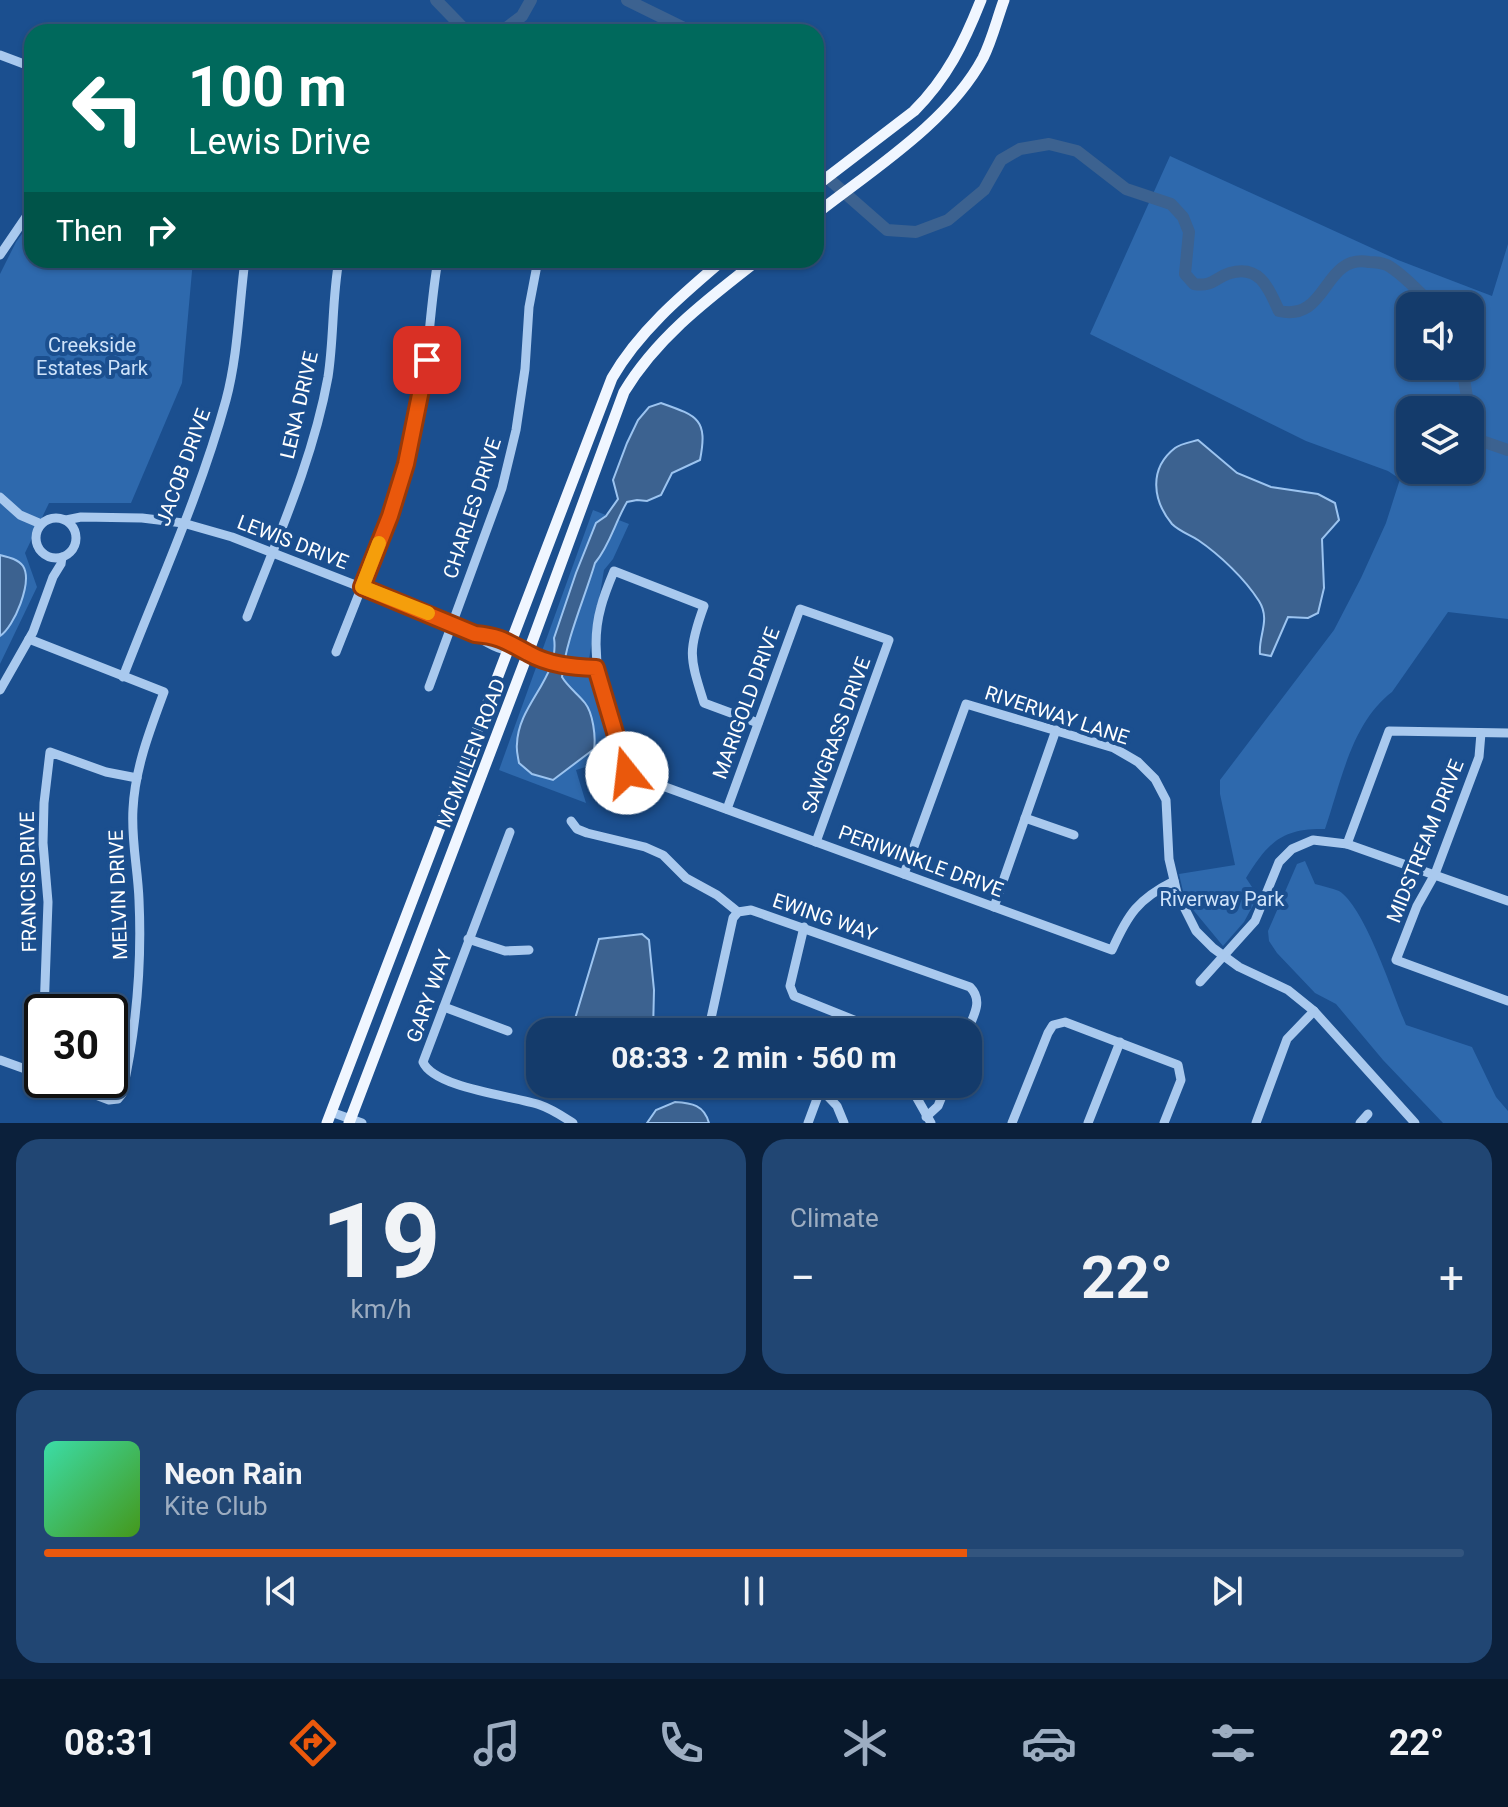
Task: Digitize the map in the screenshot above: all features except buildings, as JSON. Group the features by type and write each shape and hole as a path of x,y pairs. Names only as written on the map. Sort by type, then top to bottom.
{"main road":[{"path":"824,180 928,97 956,57 981,0"},
{"path":"824,208 924,128 976,69 1004,0"},
{"name":"MCMILLEN ROAD","path":"329,1117 612,378 623,359 648,330 714,268"},
{"name":"MCMILLEN ROAD","path":"354,1122 607,431 624,392 645,360 691,313 748,268"}],"street":[{"path":"0,55 24,64"},
{"path":"0,255 24,220"},
{"name":"JACOB DRIVE","path":"123,677 183,523 226,398 235,353 244,268"},
{"name":"LENA DRIVE","path":"247,617 307,459 319,418 328,375 338,268"},
{"path":"336,652 394,503 419,409 437,268"},
{"name":"CHARLES DRIVE","path":"429,687 489,528 512,444 525,369 529,307 536,268"},
{"path":"0,497 20,515 41,552 62,557"},
{"path":"20,515 41,524"},
{"name":"LEWIS DRIVE","path":"66,520 81,517 142,518 183,523 272,552 475,634 494,635 510,648 545,661 567,667 596,668"},
{"path":"35,539 41,524 51,518 66,520 75,532"},
{"path":"0,690 29,639 62,557 73,547 75,532 90,519"},
{"path":"48,556 53,564 53,577"},
{"path":"596,668 600,609 614,571 704,606 692,640 692,665 704,703 758,723"},
{"name":"MARIGOLD DRIVE","path":"727,809 800,609"},
{"name":"SAWGRASS DRIVE","path":"800,609 889,640 816,842"},
{"path":"29,639 123,677"},
{"name":"PERIWINKLE DRIVE","path":"596,668 627,773 1112,950 1136,906 1150,893 1174,881"},
{"name":"MELVIN DRIVE","path":"123,677 164,692 140,762 133,809 139,952 128,1067"},
{"name":"RIVERWAY LANE","path":"904,874 966,704 1114,748 1138,762 1155,779 1166,800 1169,859 1174,881 1184,910 1196,931 1239,967 1288,990 1314,1011 1415,1123"},
{"path":"994,907 1056,730"},
{"path":"1347,844 1389,731 1508,733"},
{"name":"MIDSTREAM DRIVE","path":"1481,733 1479,757 1435,874 1417,906 1396,960 1508,1001"},
{"name":"FRANCIS DRIVE","path":"45,994 48,902 43,843 50,752 106,772 137,778"},
{"path":"1025,818 1074,835"},
{"path":"571,821 577,829 587,833 645,847 663,855 686,878 717,895 738,912 729,929 711,1018"},
{"name":"GARY WAY","path":"510,832 423,1062 430,1072 481,1092 542,1106 573,1123"},
{"path":"1200,982 1255,921 1279,862 1292,849 1313,840 1347,844 1508,901"},
{"name":"EWING WAY","path":"738,912 751,910 804,927 970,987 977,994 978,1003 972,1018"},
{"path":"804,927 790,986 794,996 849,1018"},
{"path":"468,939 505,951 529,950"},
{"path":"444,1007 508,1031"},
{"path":"1256,1123 1287,1039 1314,1011"},
{"path":"1012,1123 1053,1025 1065,1022 1178,1065 1181,1080 1164,1123"},
{"path":"1088,1123 1120,1042"},
{"path":"0,1060 24,1068"},
{"path":"808,1123 815,1098"},
{"path":"829,1098 837,1106 844,1123"},
{"path":"916,1098 928,1120 941,1098"},
{"path":"1360,1123 1368,1114"},
{"path":"329,1117 354,1122"}],"green space":[{"name":"Riverway Park","path":"1170,156 1398,260 1482,292 1396,292 1396,380 1484,380 1484,293 1492,296 1508,244 1508,619 1448,612 1392,692 1366,720 1349,755 1325,829 1286,835 1261,855 1246,878 1258,896 1244,922 1223,946 1185,900 1179,874 1235,865 1220,794 1220,780 1334,630 1386,523 1398,484 1484,484 1484,396 1396,396 1396,476 1306,441 1090,334"},
{"name":"Creekside Estates Park","path":"24,231 24,268 192,268 182,383 131,503 49,503 25,553 37,587 0,664 0,274"},
{"path":"593,510 629,524 613,559 604,570 589,659 594,688 617,757 576,770 586,803 499,770"},
{"path":"1305,861 1315,884 1339,891 1359,914 1406,1025 1472,1047 1496,1097 1508,1111 1508,1123 1443,1123 1383,1060 1336,1004 1315,993 1277,953 1269,941 1268,931 1297,864"}],"shaded area":[{"path":"661,403 697,421 702,436 700,460 672,473 661,495 647,501 627,502 595,563 571,634 562,677 588,707 595,738 594,749 553,780 532,774 519,763 519,730 551,666 554,638 596,523 606,516 618,499 613,480 627,443 638,420 649,407"},
{"path":"1198,440 1237,473 1271,487 1318,494 1335,503 1339,520 1322,539 1324,588 1318,613 1308,618 1288,617 1271,656 1260,654 1264,615 1259,601 1215,553 1172,524 1157,495 1157,475 1166,456 1183,444"},
{"path":"0,555 23,566 26,582 16,614 0,636"},
{"path":"642,934 649,940 653,1018 575,1018 599,939"},
{"path":"675,1102 696,1106 704,1112 709,1123 647,1123 656,1110"}],"waterway":[{"path":"436,0 459,24"},
{"path":"512,24 522,16 531,0"},
{"path":"627,0 676,24"},
{"path":"830,180 887,230 916,232 948,220 984,190 1001,160 1020,149 1049,144 1077,151 1126,189 1171,204 1183,217 1189,232 1185,274 1194,284 1210,283 1230,273 1249,272 1262,280 1279,311 1295,312 1308,307 1342,268 1354,262 1374,262 1394,269 1419,292"},
{"path":"1464,380 1467,396"},
{"path":"1484,442 1508,450"}],"slow traffic":[{"path":"379,543 362,587 428,613"}],"route":[{"path":"427,360 406,464 390,516 362,587 475,634 494,635 512,642 545,661 567,667 596,668 627,773"}]}
